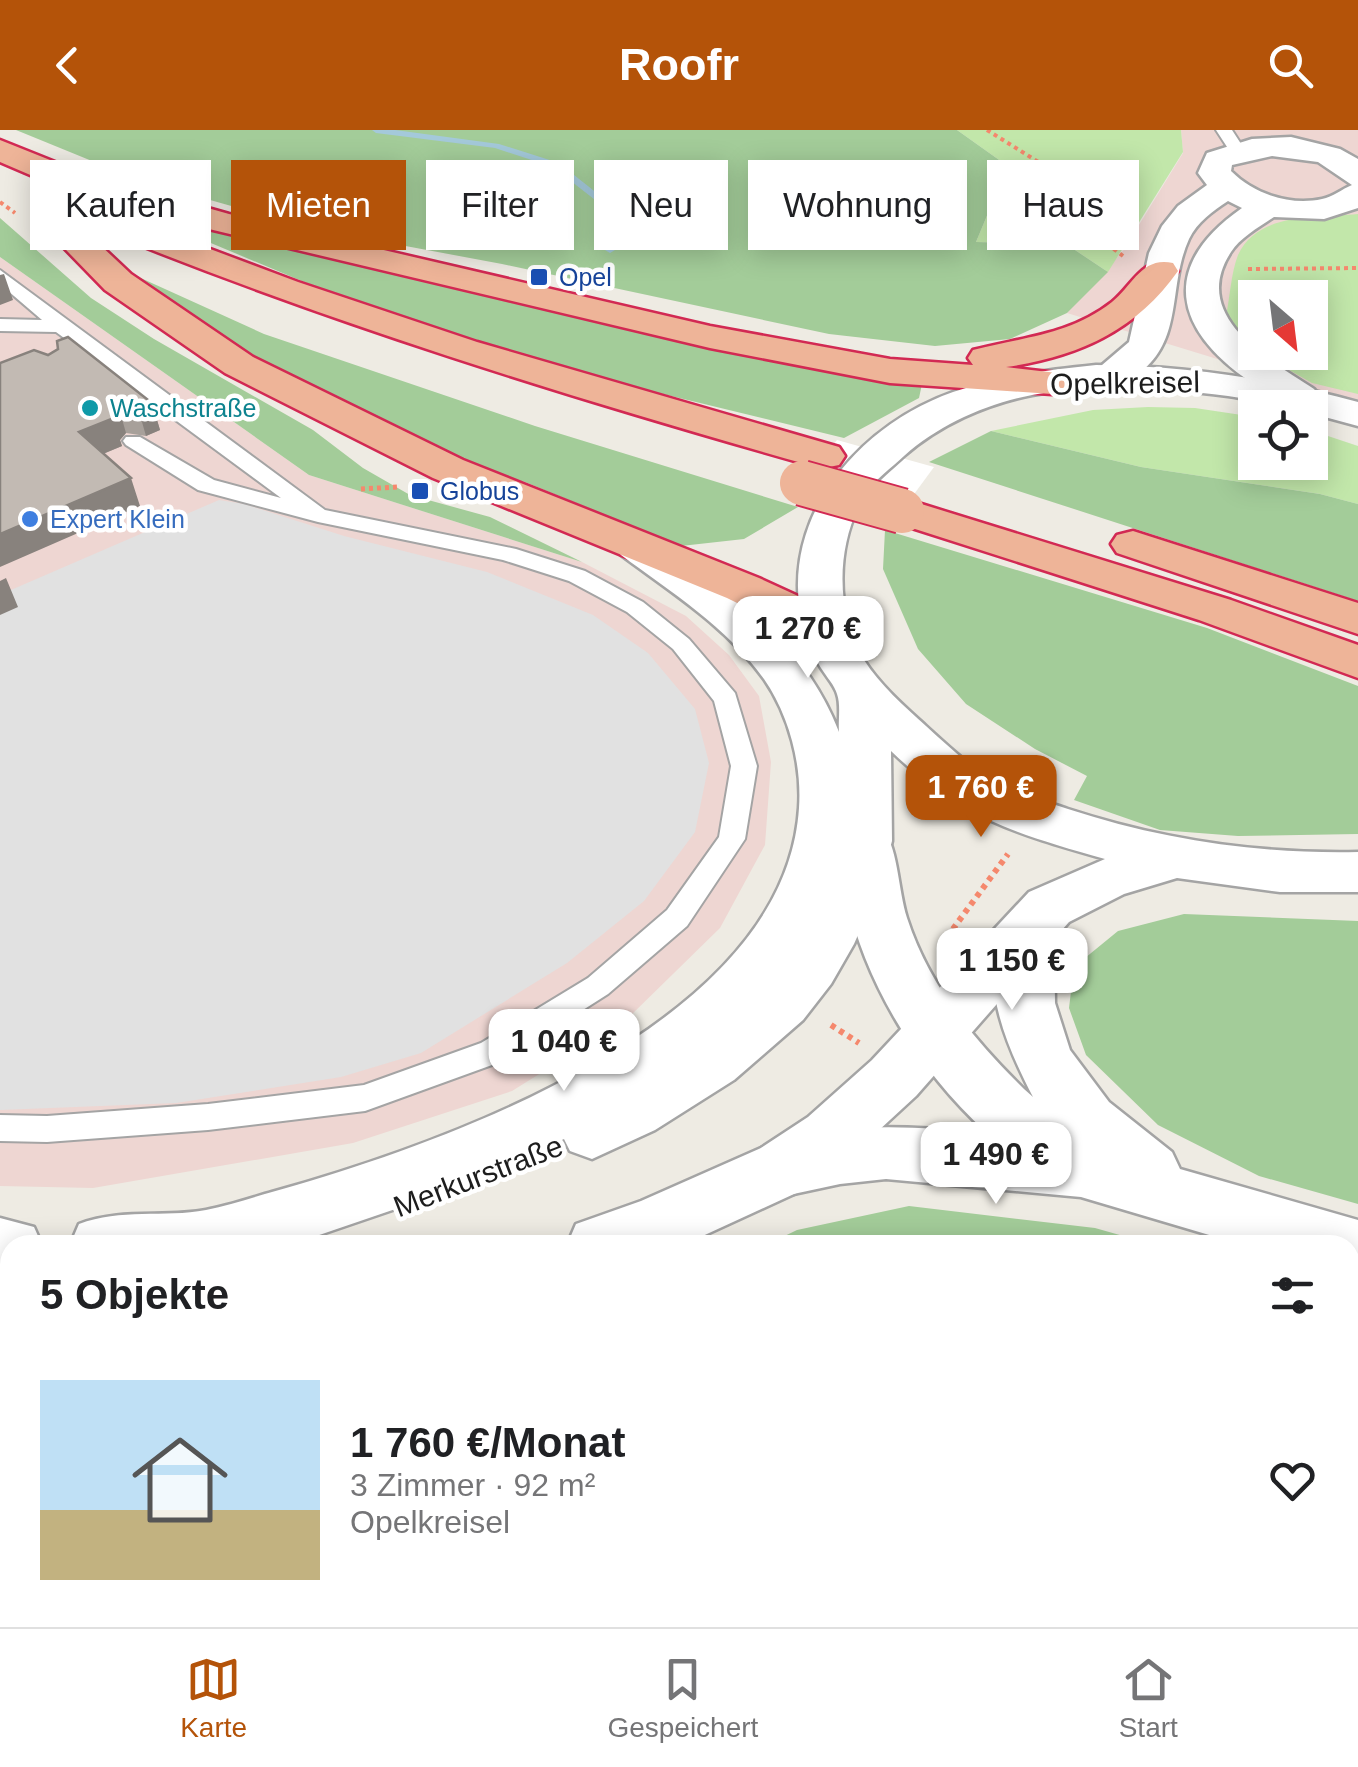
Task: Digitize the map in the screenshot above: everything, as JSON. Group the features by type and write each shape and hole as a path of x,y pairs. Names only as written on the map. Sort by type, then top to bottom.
{"highway":[{"path":"0,150 68,179 220,222 492,288 890,370 1052,382"},
{"path":"0,165 76,208 271,286 813,469 1236,576 1358,619"},
{"path":"339,346 219,299 39,210 118,282 238,366 448,470 744,588 826,628"},
{"path":"785,351 900,362 1013,356 1068,342 1123,314 1143,264"},
{"path":"484,394 813,469"},
{"path":"912,497 1358,662"}],"street":[{"path":"1358,177 1340,161 1316,152 1230,140 1214,173 1226,188 1268,205 1321,209 1358,196"},
{"path":"1108,377 1134,358 1150,338 1143,264 1208,198 1226,188"},
{"path":"1268,205 1220,242 1206,270 1200,302 1212,330 1290,390"},
{"name":"Opelkreisel","path":"1261,390 1205,380 1108,377 1052,382 984,395 940,410 900,434 874,456 848,487 829,522 820,562 826,628 862,694 913,744 973,792 1100,840 1172,859 1271,873 1358,872"},
{"name":"Opelkreisel","path":"1328,405 1358,414"},
{"path":"223,1235 366,1193 553,1116 672,1046 775,947 814,873 828,813 824,759 794,687 758,642 637,546"},
{"name":"Merkurstraße","path":"276,1235 350,1222 444,1195 556,1150 667,1093 734,1048 789,998 819,960 843,913 865,843 862,694"},
{"path":"865,843 872,903 909,988 934,1032 1002,1108 1081,1169"},
{"path":"784,1168 870,1101 1050,907 1105,880 1172,859"},
{"path":"1026,934 1025,1000 1033,1034 1071,1105 1094,1134 1207,1207"},
{"path":"629,1235 784,1168 840,1156 886,1152 1081,1169 1308,1235"}],"lane":[{"path":"0,275 60,326 318,514"},
{"path":"5,321 60,326"},
{"path":"46,349 60,326"},
{"path":"0,1128 47,1129 208,1117 366,1098 492,1052 598,986 677,918 732,840 744,766 726,699 681,644 635,608 576,576 508,554 318,514 206,485 133,442"}],"path":[{"path":"987,130 1015,144 1041,164 1092,233 1143,264"},
{"path":"1206,270 1358,268"},
{"path":"945,940 1013,848"},
{"path":"816,1014 868,1052"}],"shaded area":[{"path":"1181,130 1358,130 1358,402 1253,370 1328,370 1328,280 1238,280 1238,365 1067,313 1124,250 1139,250 1139,225 1183,153"},
{"path":"0,257 309,475 582,562 686,616 729,655 759,696 771,762 765,845 720,928 626,1020 512,1091 353,1143 93,1188 0,1186"},
{"path":"219,500 487,572 593,615 648,653 695,709 709,763 695,832 644,901 567,963 421,1053 341,1077 176,1103 0,1110 0,614 4,593"}],"green space":[{"path":"16,130 957,130 999,160 987,160 987,216 976,242 987,242 987,250 1075,250 1108,272 1067,313 1010,339 935,346 829,334 427,250 574,250 574,160 426,160 426,250 406,246 406,160 231,160 231,206 211,200 211,160 89,160"},
{"path":"957,130 1181,130 1183,152 1139,222 1139,160 999,160"},
{"path":"1358,214 1358,394 1312,383 1289,370 1328,370 1328,280 1238,280 1238,330 1226,316 1238,255 1247,241 1275,224"},
{"path":"987,216 987,242 976,242"},
{"path":"0,218 30,244 30,250 36,250 91,298 154,339 313,430 363,468 410,495 490,517 582,562 309,475 0,257"},
{"path":"211,226 231,231 231,250 301,250 509,300 922,384 919,398 844,438 634,387 366,308 211,243"},
{"path":"1075,250 1122,250 1108,272"},
{"path":"112,265 264,334 535,426 798,507 744,539 681,546 525,482 480,470 363,420 200,327"},
{"path":"1195,408 1238,414 1238,480 1328,480 1328,436 1358,446 1358,504 1320,494 1141,467 991,431 1093,410"},
{"path":"991,431 1141,467 1320,494 1358,504 1358,601 929,462"},
{"path":"885,530 1207,628 1358,686 1358,834 1238,836 1160,830 1074,800 1087,776 1035,749 966,704 918,649 883,569"},
{"path":"1184,914 1358,921 1358,1204 1259,1176 1158,1125 1086,1055 1069,1008 1074,967 1118,931"},
{"path":"909,1206 1095,1228 1120,1235 787,1235"}],"pier":[{"path":"837,440 934,467 890,527 790,498"}],"building":[{"path":"68,337 152,403 138,408 118,405 111,413 114,418 79,432 131,478 0,534 0,363 34,350 48,355 58,349 57,341"}],"waterway":[{"path":"376,130 496,146 556,165 594,195"}],"place":[{"name":"Opel","path":"539,277"},
{"name":"Waschstraße","path":"90,408"},
{"name":"Globus","path":"420,491"},
{"name":"Expert Klein","path":"30,519"}]}
